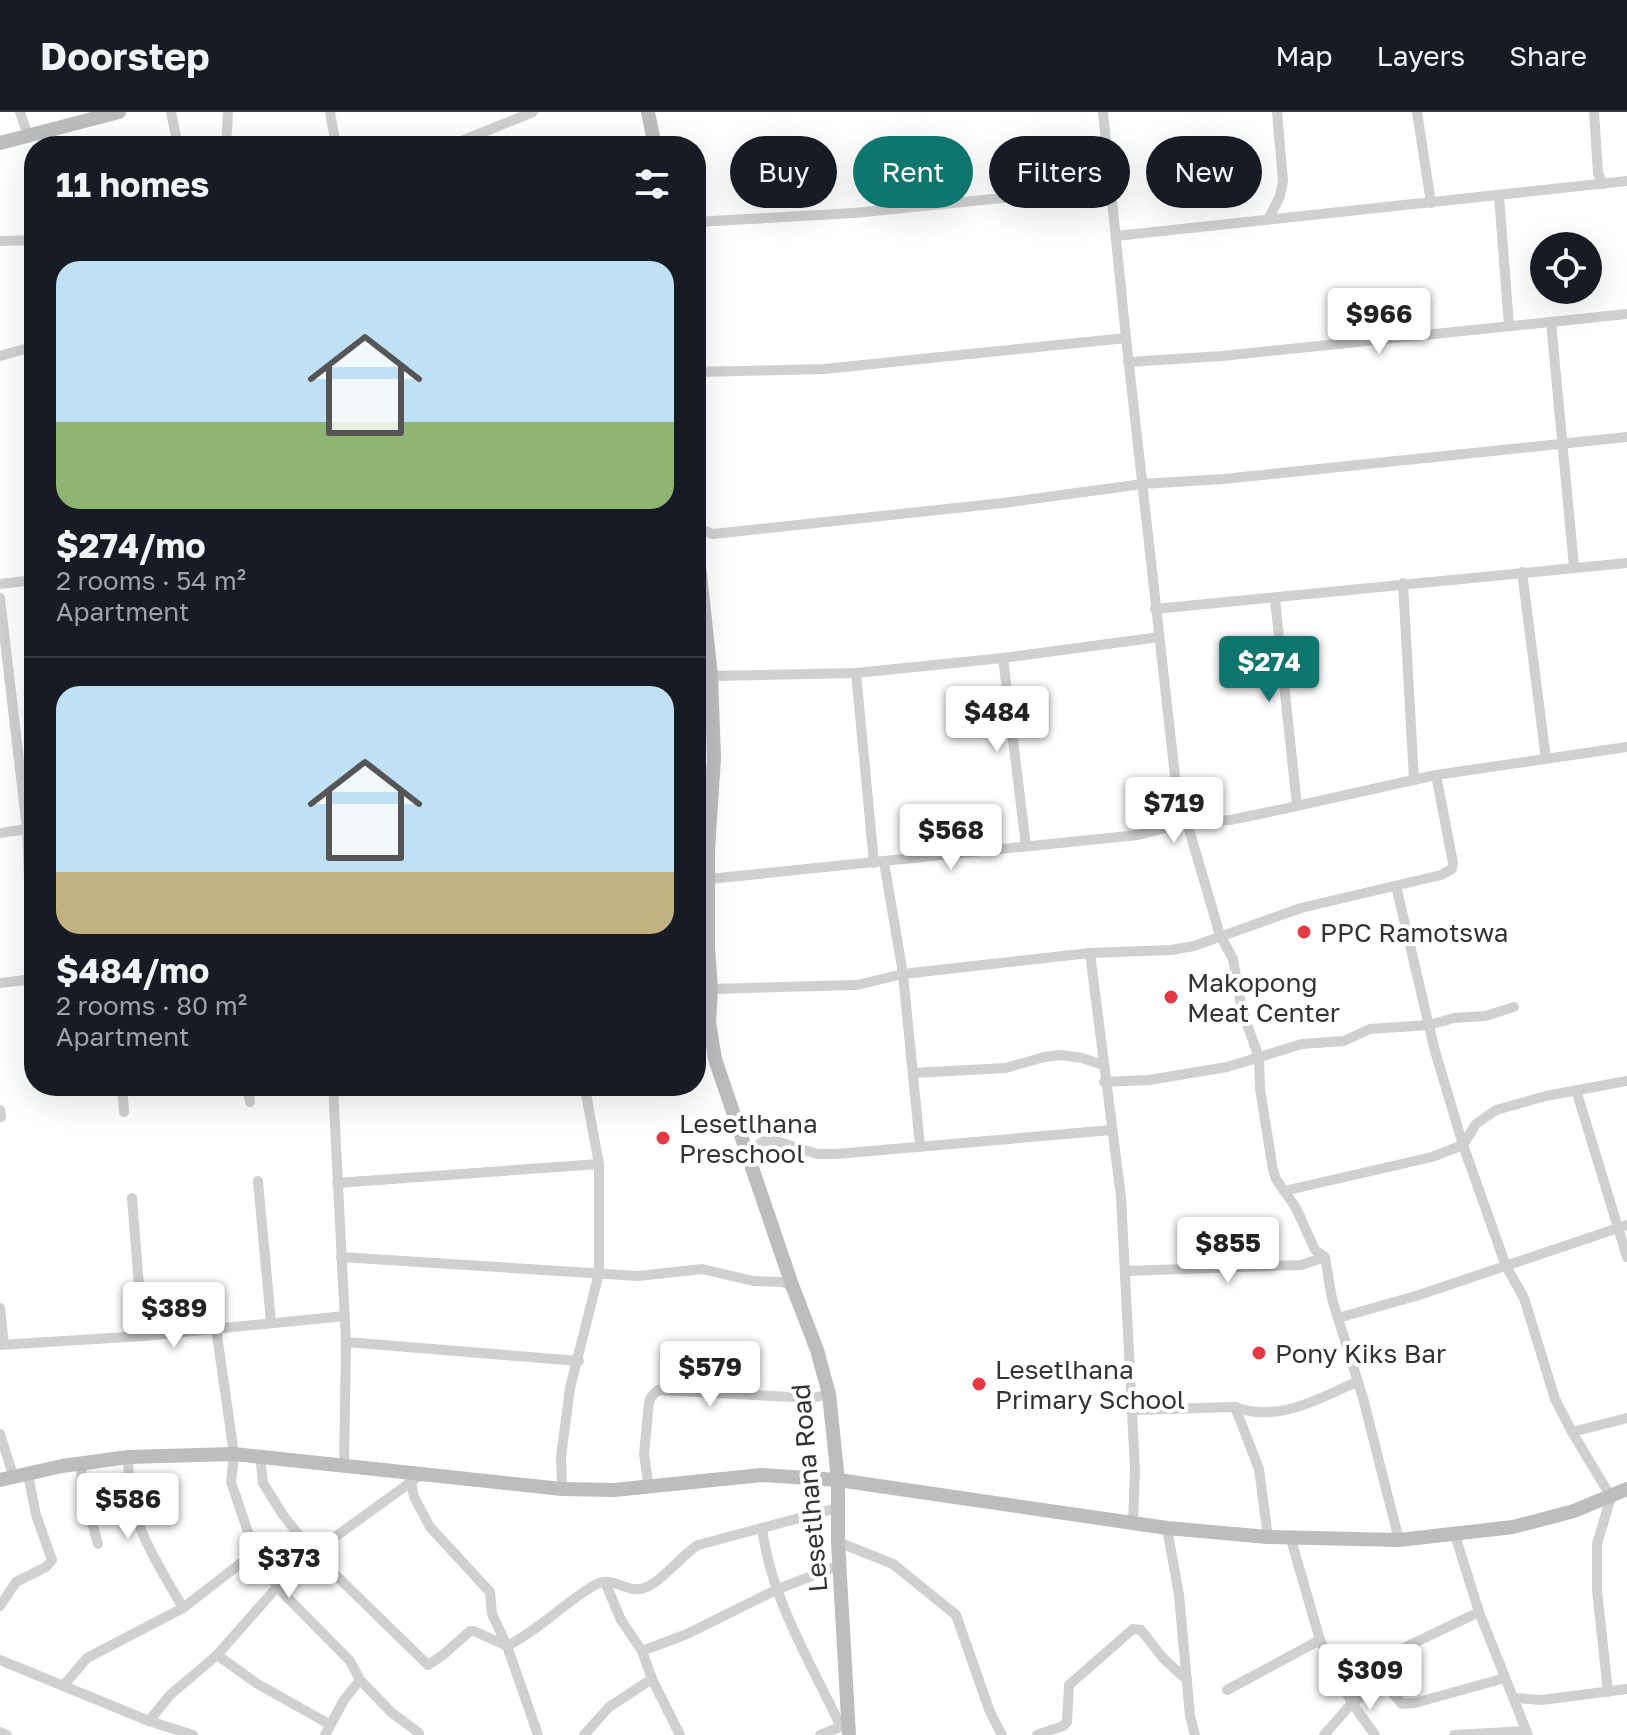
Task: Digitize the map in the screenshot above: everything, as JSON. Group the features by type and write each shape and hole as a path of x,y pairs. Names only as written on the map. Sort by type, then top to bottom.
{"street":[{"path":"20,112 28,136 119,112"},
{"path":"171,112 176,136"},
{"path":"227,136 228,112"},
{"path":"330,112 334,136"},
{"path":"474,136 533,112"},
{"path":"648,112 653,136"},
{"path":"1105,112 1107,136"},
{"path":"1268,220 1280,196 1283,181 1277,112"},
{"path":"1417,112 1431,203"},
{"path":"1594,112 1598,173 1603,184"},
{"path":"0,143 24,137"},
{"path":"1116,236 1627,181"},
{"path":"1499,196 1509,326"},
{"path":"706,221 854,213 989,199"},
{"path":"1113,208 1176,785 1220,935 1233,959 1242,1010 1259,1058 1260,1089 1273,1170 1296,1208 1315,1250 1325,1257 1332,1299 1358,1381 1399,1540"},
{"path":"0,241 24,240"},
{"path":"1128,362 1222,356 1627,314"},
{"path":"1551,322 1574,567"},
{"path":"706,372 824,369 1126,338"},
{"path":"0,356 24,349"},
{"path":"706,532 713,534 1003,503 1142,484 1223,479 1627,437"},
{"path":"1155,609 1627,563"},
{"path":"1522,572 1546,759"},
{"path":"0,584 24,581"},
{"path":"1403,583 1414,780"},
{"path":"0,598 24,803"},
{"path":"1275,599 1297,806"},
{"name":"Lesetlhana Road","path":"706,630 714,758 706,909"},
{"path":"711,676 856,673 1003,658 1159,637"},
{"path":"1003,658 1026,846"},
{"path":"856,673 879,862 903,974 920,1146"},
{"path":"709,879 1138,835 1185,823 1230,820 1436,775 1627,747"},
{"path":"711,989 857,985 903,974 1090,953 1171,950 1194,946 1301,908 1441,875 1452,869 1453,863 1436,775"},
{"path":"706,811 712,811"},
{"path":"0,833 24,829"},
{"path":"1396,886 1429,1025 1463,1145 1506,1266 1524,1298 1555,1399 1611,1497 1597,1544 1597,1590 1608,1692"},
{"path":"1090,953 1121,1197 1135,1470 1133,1522"},
{"name":"Lesetlhana Road","path":"706,966 711,989 709,1022 715,1059 817,1350 829,1394 838,1480 846,1728"},
{"path":"0,983 24,980"},
{"path":"1104,1082 1185,1075 1259,1058 1302,1044 1346,1040 1373,1028 1429,1025 1454,1018 1485,1016 1514,1007"},
{"path":"913,1073 1006,1068 1061,1055 1103,1065"},
{"path":"1284,1191 1406,1164 1463,1145 1476,1124 1496,1110 1627,1081"},
{"path":"1576,1090 1622,1227 1627,1257"},
{"path":"123,1096 124,1112"},
{"path":"249,1096 250,1102"},
{"path":"334,1096 346,1342 344,1466"},
{"path":"562,1489 564,1431 570,1388 599,1273 599,1164 586,1096"},
{"path":"0,1110 1,1117"},
{"path":"746,1152 764,1141 776,1141 817,1154 869,1153 1112,1130"},
{"path":"337,1183 599,1164"},
{"path":"258,1181 271,1322"},
{"path":"132,1198 143,1336"},
{"path":"1338,1318 1419,1295 1622,1227"},
{"path":"341,1257 648,1276 702,1269 753,1281 792,1285"},
{"path":"1125,1271 1301,1265 1325,1257"},
{"path":"0,1308 2,1345 143,1336 345,1316"},
{"path":"216,1328 234,1454 231,1482 242,1518 258,1550 277,1587 350,1661 360,1680 391,1712 419,1733"},
{"path":"346,1342 579,1361"},
{"path":"1132,1410 1235,1407 1252,1413 1297,1408 1358,1381"},
{"path":"649,1488 644,1454 649,1403 658,1390 812,1398 829,1394"},
{"path":"1235,1407 1259,1469 1268,1537"},
{"path":"1572,1432 1627,1418"},
{"path":"0,1434 14,1477 36,1515 52,1560 46,1567 16,1582 0,1606"},
{"path":"14,1477 128,1457 234,1454 344,1466 417,1478 562,1489 649,1488 762,1475 838,1480 1167,1528 1268,1537 1399,1540 1513,1527 1574,1511 1627,1489"},
{"path":"260,1455 263,1483 313,1553 428,1665 470,1631 507,1646"},
{"path":"128,1457 130,1494 140,1527 183,1608"},
{"path":"81,1464 82,1488 98,1544"},
{"path":"149,1721 185,1680 217,1655 277,1587 313,1553 417,1478"},
{"path":"417,1478 414,1497 430,1527 490,1592 492,1614 507,1646 538,1735"},
{"path":"507,1646 528,1635 595,1585 618,1582 632,1589 641,1589 655,1583 684,1554 698,1545 837,1508"},
{"path":"762,1528 766,1561 846,1728 820,1735"},
{"path":"1167,1528 1179,1595 1190,1716 1195,1735"},
{"path":"1454,1735 1527,1733 1479,1612 1455,1535"},
{"path":"1290,1536 1320,1640 1352,1703 1375,1735"},
{"path":"838,1542 893,1564 956,1615 990,1712 1002,1735"},
{"path":"63,1686 87,1658 183,1608 258,1550"},
{"path":"642,1651 687,1634 778,1589 840,1565"},
{"path":"605,1582 621,1620 642,1651 652,1679 680,1735"},
{"path":"1479,1612 1391,1654 1386,1662 1395,1675 1394,1695 1402,1704 1415,1703 1505,1678"},
{"path":"1037,1735 1067,1722 1069,1685 1133,1629 1141,1630 1163,1658 1187,1680"},
{"path":"1227,1690 1320,1640"},
{"path":"217,1655 327,1730 360,1680"},
{"path":"0,1660 149,1721 193,1735"},
{"path":"1324,1735 1352,1703 1395,1675"},
{"path":"584,1735 609,1707 652,1679"},
{"path":"1514,1698 1542,1700 1627,1689"},
{"path":"0,1732 7,1735"}],"place":[{"name":"PPC Ramotswa","path":"1304,932"},
{"name":"Makopong Meat Center","path":"1171,997"},
{"name":"Lesetlhana Preschool","path":"663,1138"},
{"name":"Pony Kiks Bar","path":"1259,1353"},
{"name":"Lesetlhana Primary School","path":"979,1384"}]}
